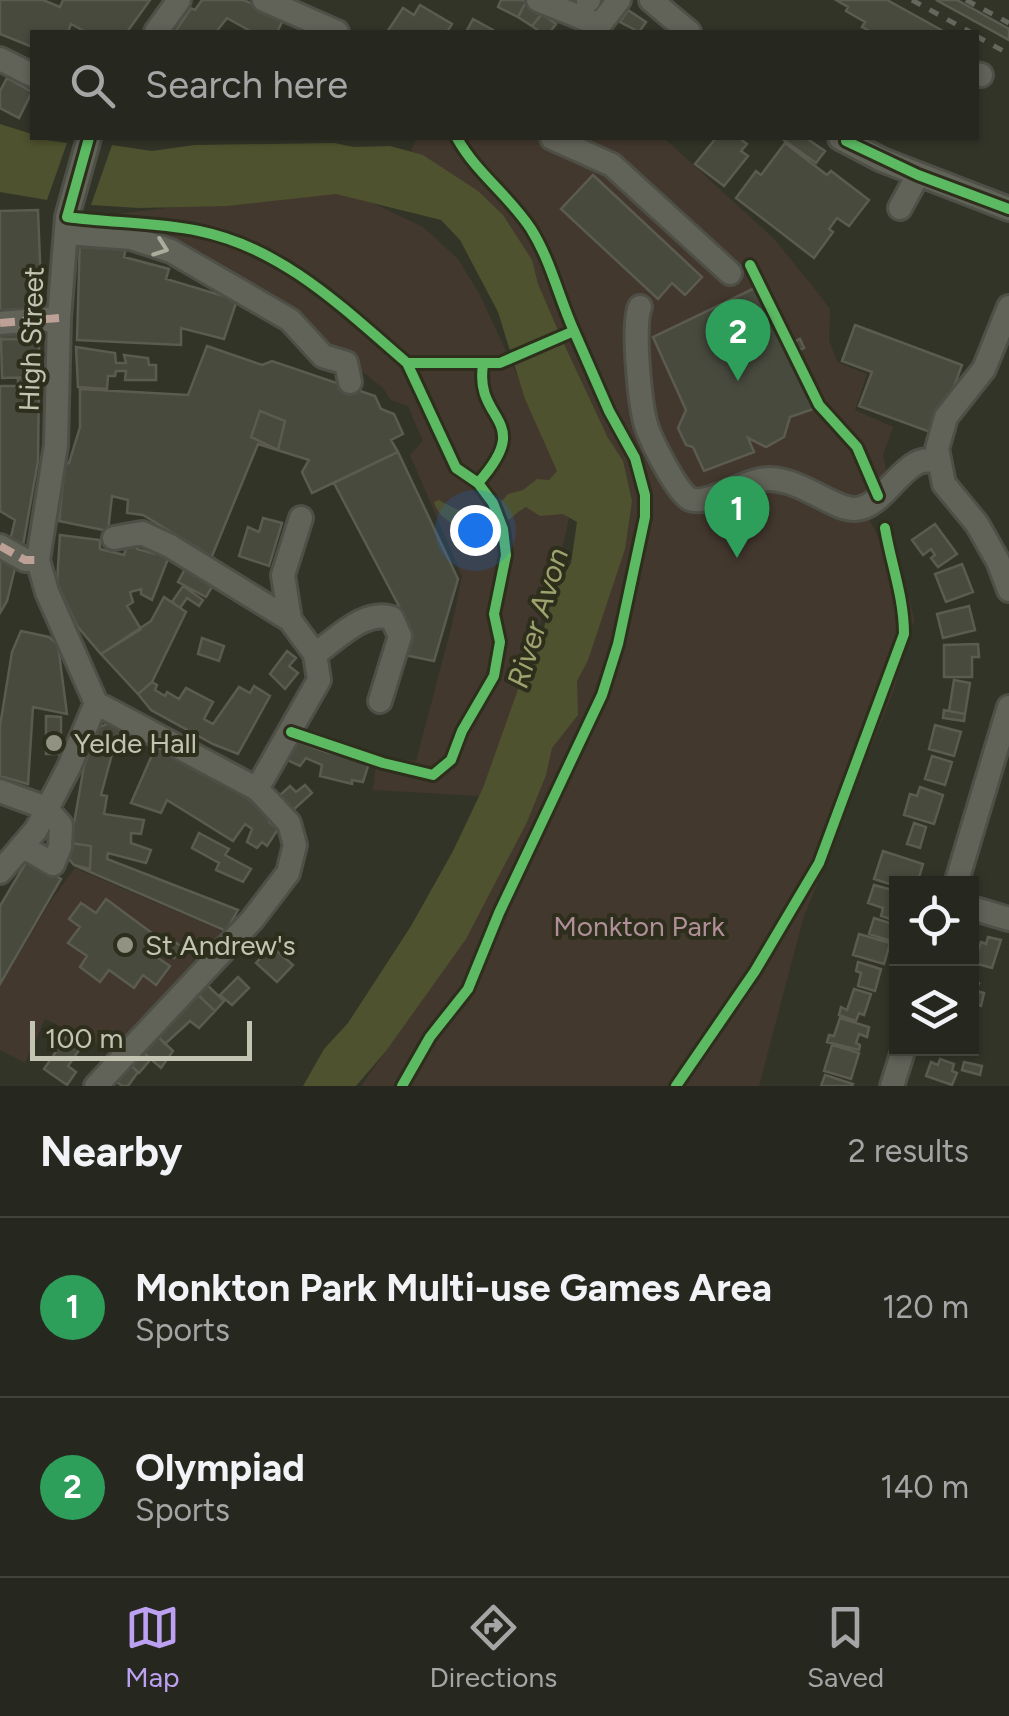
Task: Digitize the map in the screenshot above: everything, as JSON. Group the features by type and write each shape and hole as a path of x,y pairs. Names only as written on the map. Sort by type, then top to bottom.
{"street":[{"path":"157,30 179,0"},
{"path":"264,0 303,26"},
{"path":"538,0 597,29 619,0"},
{"path":"651,0 687,30"},
{"path":"1,63 30,74"},
{"name":"High Street","path":"41,571 57,430 59,318 67,220 88,140"},
{"path":"556,140 612,166 730,273"},
{"path":"846,140 918,175 1009,210"},
{"path":"900,208 918,175"},
{"path":"67,220 171,251 290,320 319,353 346,362 350,382"},
{"path":"640,308 635,325 646,424 677,486 690,499 700,500 768,479 793,482 843,507 858,509 916,463 937,460"},
{"path":"1009,308 984,369 941,427 937,460 944,484 977,524 1009,590"},
{"path":"0,324 59,318"},
{"path":"290,620 283,576 300,518"},
{"path":"114,538 142,533 170,546 290,620 315,654 318,680 257,789"},
{"path":"0,546 41,571 96,703 257,789 280,810 293,834 295,857 288,873 232,944 96,1086"},
{"path":"315,654 366,619 380,615 392,618 400,636 380,702"},
{"path":"0,872 36,830 96,703"},
{"path":"958,876 1009,707"},
{"path":"2,796 46,808 61,825 52,864 22,846"},
{"path":"979,910 1009,919"},
{"path":"892,1086 901,1056"}],"green space":[{"name":"Monkton Park","path":"416,140 666,140 774,239 810,283 830,309 829,340 837,362 867,374 855,410 893,427 883,455 887,475 867,515 910,601 914,620 893,692 803,919 759,1086 361,1086 400,1031 531,796 629,498 409,156"},
{"path":"320,188 373,203 423,227 458,259 479,293 566,481 569,518 557,570 498,757 480,796 373,790 376,765 300,741 305,732 380,757 416,761 462,576 410,455 423,441 408,406 391,400 383,388 321,339 207,267 79,229 80,217"},
{"path":"75,868 224,932 204,959 110,1050 45,1019 25,1063 0,1050 0,986"}],"shaded area":[{"path":"0,124 30,133 30,140 67,143 47,200 0,192"},
{"path":"112,145 152,151 194,145 390,146 423,155 478,191 503,215 532,260 563,342 608,438 623,461 632,501 625,549 588,660 577,681 578,715 552,748 527,822 466,939 386,1051 356,1086 303,1086 324,1049 348,1023 411,926 453,851 483,788 521,681 540,641 546,606 571,563 577,522 563,514 540,516 526,507 498,526 479,529 451,523 438,511 434,502 439,500 467,513 483,513 508,494 523,490 537,479 549,480 557,471 525,399 498,312 460,240 441,220 336,194 227,206 91,205"}],"building":[{"path":"0,0 43,0 60,7 63,0 150,0 128,30 82,30 71,24 69,30 30,30 30,46 0,34"},
{"path":"202,0 243,0 285,16 278,30 248,30 227,18 218,30 176,30 191,8 195,10"},
{"path":"501,0 526,2 518,17 498,7"},
{"path":"836,0 887,0 941,30 868,30 862,27 865,22 846,11 848,7"},
{"path":"936,0 957,0 1009,29 1009,40"},
{"path":"526,2 542,14 532,26 518,17"},
{"path":"420,5 452,24 448,30 388,30 403,8 414,15"},
{"path":"628,10 646,22 640,30 635,30 620,22"},
{"path":"542,14 556,24 552,30 532,26"},
{"path":"473,19 493,30 467,30"},
{"path":"7,78 30,91 19,118 0,108 0,91"},
{"path":"714,140 742,140 747,144 741,151 748,156 724,186 695,164"},
{"path":"784,140 809,140 825,151 816,163"},
{"path":"785,143 869,200 849,226 837,218 829,229 833,232 814,258 736,198 756,171 761,175"},
{"path":"593,175 702,277 685,295 672,283 658,299 561,209"},
{"path":"38,210 42,312 0,316 0,211"},
{"path":"80,236 126,248 124,257 169,269 166,279 237,300 224,339 181,328 181,345 77,340"},
{"path":"759,286 787,345 800,339 804,348 791,354 816,408 790,417 784,437 766,447 748,438 754,452 704,471 693,447 686,445 678,428 686,410 653,337"},
{"path":"40,322 39,340 1,339 0,345 0,327"},
{"path":"855,325 962,365 943,416 937,413 930,432 859,406 872,372 842,361"},
{"path":"1,339 39,340 39,377 2,378"},
{"path":"207,346 262,365 272,361 375,396 381,409 394,414 403,434 391,440 398,452 312,493 302,472 309,460 258,444 210,561 199,555 201,550 143,515 127,513 128,500 112,496 108,531 59,521 65,464 69,463 80,427 80,389 188,395"},
{"path":"76,347 115,353 116,363 126,363 124,355 148,358 149,365 156,365 156,380 125,380 126,371 116,371 115,376 108,376 107,389 78,387"},
{"path":"39,377 38,461 22,551 9,545 15,520 0,511 0,386 18,386 18,378"},
{"path":"260,411 285,421 278,450 251,437"},
{"path":"398,452 458,579 434,661 400,654 410,627 334,483"},
{"path":"263,518 282,523 269,566 239,556 248,527 259,532"},
{"path":"935,524 957,554 938,567 931,558 935,555 931,549 923,555 912,540"},
{"path":"60,535 100,540 100,549 124,555 129,539 140,541 137,549 155,554 158,547 171,551 152,600 141,594 141,589 130,592 133,602 127,606 141,629 101,654 77,626 57,583"},
{"path":"0,551 17,560 7,601 0,613"},
{"path":"962,564 973,592 946,602 935,574"},
{"path":"186,567 214,583 206,597 178,582"},
{"path":"183,586 203,600 199,606 187,598 180,608 172,602"},
{"path":"164,597 186,612 152,682 138,694 101,654 151,621"},
{"path":"969,606 975,630 943,638 937,614"},
{"path":"21,631 49,637 58,645 67,714 33,707 28,784 0,776 0,726 12,652"},
{"path":"202,638 224,646 219,661 198,654"},
{"path":"978,644 979,657 972,657 972,677 944,677 944,645"},
{"path":"287,651 296,658 289,666 298,673 285,689 270,674"},
{"path":"954,680 970,683 965,714 949,711"},
{"path":"152,682 157,685 155,690 165,696 167,692 179,699 186,688 213,702 204,719 213,724 239,687 250,693 254,686 270,696 238,754 151,710 138,694"},
{"path":"944,710 965,714 964,721 943,718"},
{"name":"Yelde Hall","path":"46,716 61,717 61,754 46,754"},
{"path":"112,722 146,740 142,752 115,743 101,795 107,796 104,814 144,820 141,834 131,833 131,843 151,850 146,863 108,853 107,859 238,910 226,931 74,865 68,858 84,766 99,727"},
{"path":"935,725 961,732 954,756 929,749"},
{"path":"296,741 369,763 363,782 352,780 352,784 320,776 322,765 306,758 300,766 285,759"},
{"path":"156,746 273,815 269,822 278,829 267,846 262,842 257,848 247,842 252,829 245,824 233,841 167,800 161,813 131,803"},
{"path":"932,756 952,762 945,785 925,779"},
{"path":"305,785 312,793 292,811 279,796 290,786 296,792"},
{"path":"920,787 943,795 934,824 904,815 910,794 917,796"},
{"path":"914,823 926,827 920,848 907,844"},
{"path":"199,833 229,849 225,855 251,869 243,882 216,870 219,863 192,848"},
{"path":"71,843 91,846 90,869 74,865 68,858"},
{"path":"883,851 923,864 919,876 889,876 889,884 874,879"},
{"path":"28,859 61,879 0,984 0,906"},
{"path":"874,885 889,889 889,919 881,916 883,908 868,903"},
{"name":"St Andrew's","path":"106,899 160,939 164,934 182,947 174,958 164,950 158,958 170,966 156,985 143,975 134,988 109,970 100,982 80,967 87,956 68,943 80,927 69,919 81,903 96,913"},
{"path":"874,918 889,923 889,940 869,934"},
{"path":"859,934 889,943 884,964 853,955"},
{"path":"988,937 1001,940 992,968 979,964 981,942 986,944"},
{"path":"271,946 293,965 277,982 256,963"},
{"path":"858,962 881,969 875,991 858,986"},
{"path":"238,977 249,988 232,1005 220,995"},
{"path":"206,984 224,1001 215,1011 197,994"},
{"path":"854,989 871,994 864,1015 859,1013 856,1021 839,1015 841,1007 847,1010"},
{"path":"195,992 215,1011 199,1028 190,1021 165,1044 153,1032"},
{"path":"840,1018 869,1027 867,1037 859,1034 859,1050 827,1042 829,1035 834,1036"},
{"path":"153,1032 173,1051 161,1068 138,1048"},
{"path":"69,1033 84,1043 68,1066 76,1072 67,1085 44,1069"},
{"path":"832,1045 859,1053 851,1079 824,1071"},
{"path":"138,1048 151,1059 139,1073 127,1062"},
{"path":"940,1059 954,1064 952,1071 957,1073 952,1085 926,1076 931,1062 938,1065"},
{"path":"127,1062 138,1072 128,1086 122,1086 113,1079"},
{"path":"964,1062 982,1066 980,1075 962,1070"},
{"path":"825,1075 853,1084 821,1086"}],"railway":[{"path":"912,0 966,30"},
{"path":"966,0 1009,23"},
{"path":"979,38 1009,54"}],"marked path":[{"path":"0,323 59,318"},
{"path":"0,546 25,560 38,560"}],"cycle path":[{"path":"88,140 67,217 199,231 258,251 311,283 407,363 500,363 574,331 609,411 635,458 645,495 645,517 618,644 602,695 499,913 468,989 430,1037 402,1086"},
{"path":"458,140 531,229 574,331"},
{"path":"846,141 918,175 1009,209"},
{"path":"750,265 819,405 857,447 878,496"},
{"path":"291,732 383,763 433,775 451,760 462,731 494,676 500,642 494,614 506,555 503,529 493,503 478,483 456,468 407,363"},
{"path":"478,483 494,462 503,432 487,399 483,365"},
{"path":"676,1086 755,971 819,863 904,634 900,594 885,528"}],"place":[{"name":"Olympiad","path":"738,381"},
{"name":"Monkton Park Multi-use Games Area","path":"737,558"},
{"name":"Yelde Hall","path":"54,743"},
{"name":"St Andrew's","path":"125,945"}],"water label":[{"name":"River Avon","path":"538,618"}]}
